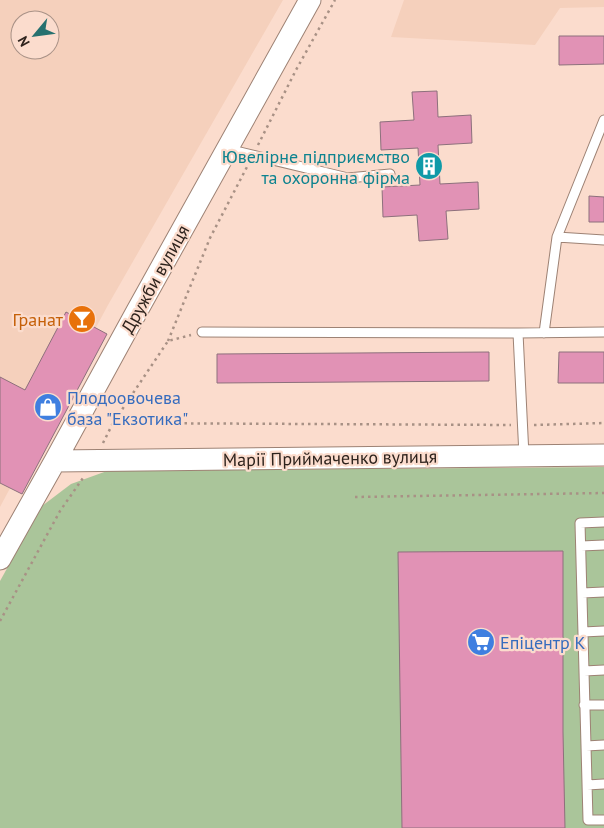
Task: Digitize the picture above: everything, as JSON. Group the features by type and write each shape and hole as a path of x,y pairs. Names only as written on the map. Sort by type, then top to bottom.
{"street":[{"name":"Дружби вулиця","path":"0,559 310,0"},
{"name":"Марії Приймаченко вулиця","path":"55,461 604,455"}],"lane":[{"path":"544,333 557,237 604,120"},
{"path":"227,150 348,178 390,174"},
{"path":"557,237 604,240"},
{"path":"202,332 604,332"},
{"path":"518,333 524,456"},
{"path":"604,522 580,523 588,820 604,820"},
{"path":"581,546 604,545"},
{"path":"582,593 604,592"},
{"path":"583,632 604,632"},
{"path":"584,671 604,670"},
{"path":"584,705 604,705"},
{"path":"586,746 604,745"},
{"path":"587,785 604,784"}],"path":[{"path":"0,621 60,511 95,461 113,423 168,341 210,238 334,0"},
{"path":"168,341 202,332"},
{"path":"113,423 522,425 604,423"},
{"path":"355,497 604,493"}],"shaded area":[{"path":"0,0 283,0 108,305 0,507"},
{"path":"404,0 604,0 604,7 560,8 535,45 391,37"}],"green space":[{"path":"604,467 604,828 0,828 0,581 42,506 71,484 107,471"}],"building":[{"path":"559,36 604,36 604,64 559,65"},
{"name":"Ювелірне підприємство та охоронна фірма","path":"437,91 438,117 471,115 472,143 438,145 440,184 478,182 479,209 446,211 448,239 419,241 417,215 383,217 382,187 420,185 418,148 381,150 380,122 414,120 412,92"},
{"path":"589,196 604,197 604,222 589,222"},
{"path":"66,312 107,334 22,494 0,483 0,377 25,390"},
{"path":"489,352 489,381 217,383 217,354"},
{"path":"559,352 604,352 604,383 558,383"},
{"name":"Епіцентр К","path":"563,551 565,828 402,828 398,552"}],"place":[{"name":"Ювелірне підприємство та охоронна фірма","path":"429,166"},
{"name":"Гранат","path":"82,319"},
{"name":"Плодоовочева база \"Екзотика\"","path":"48,407"},
{"name":"Епіцентр К","path":"481,642"}]}
